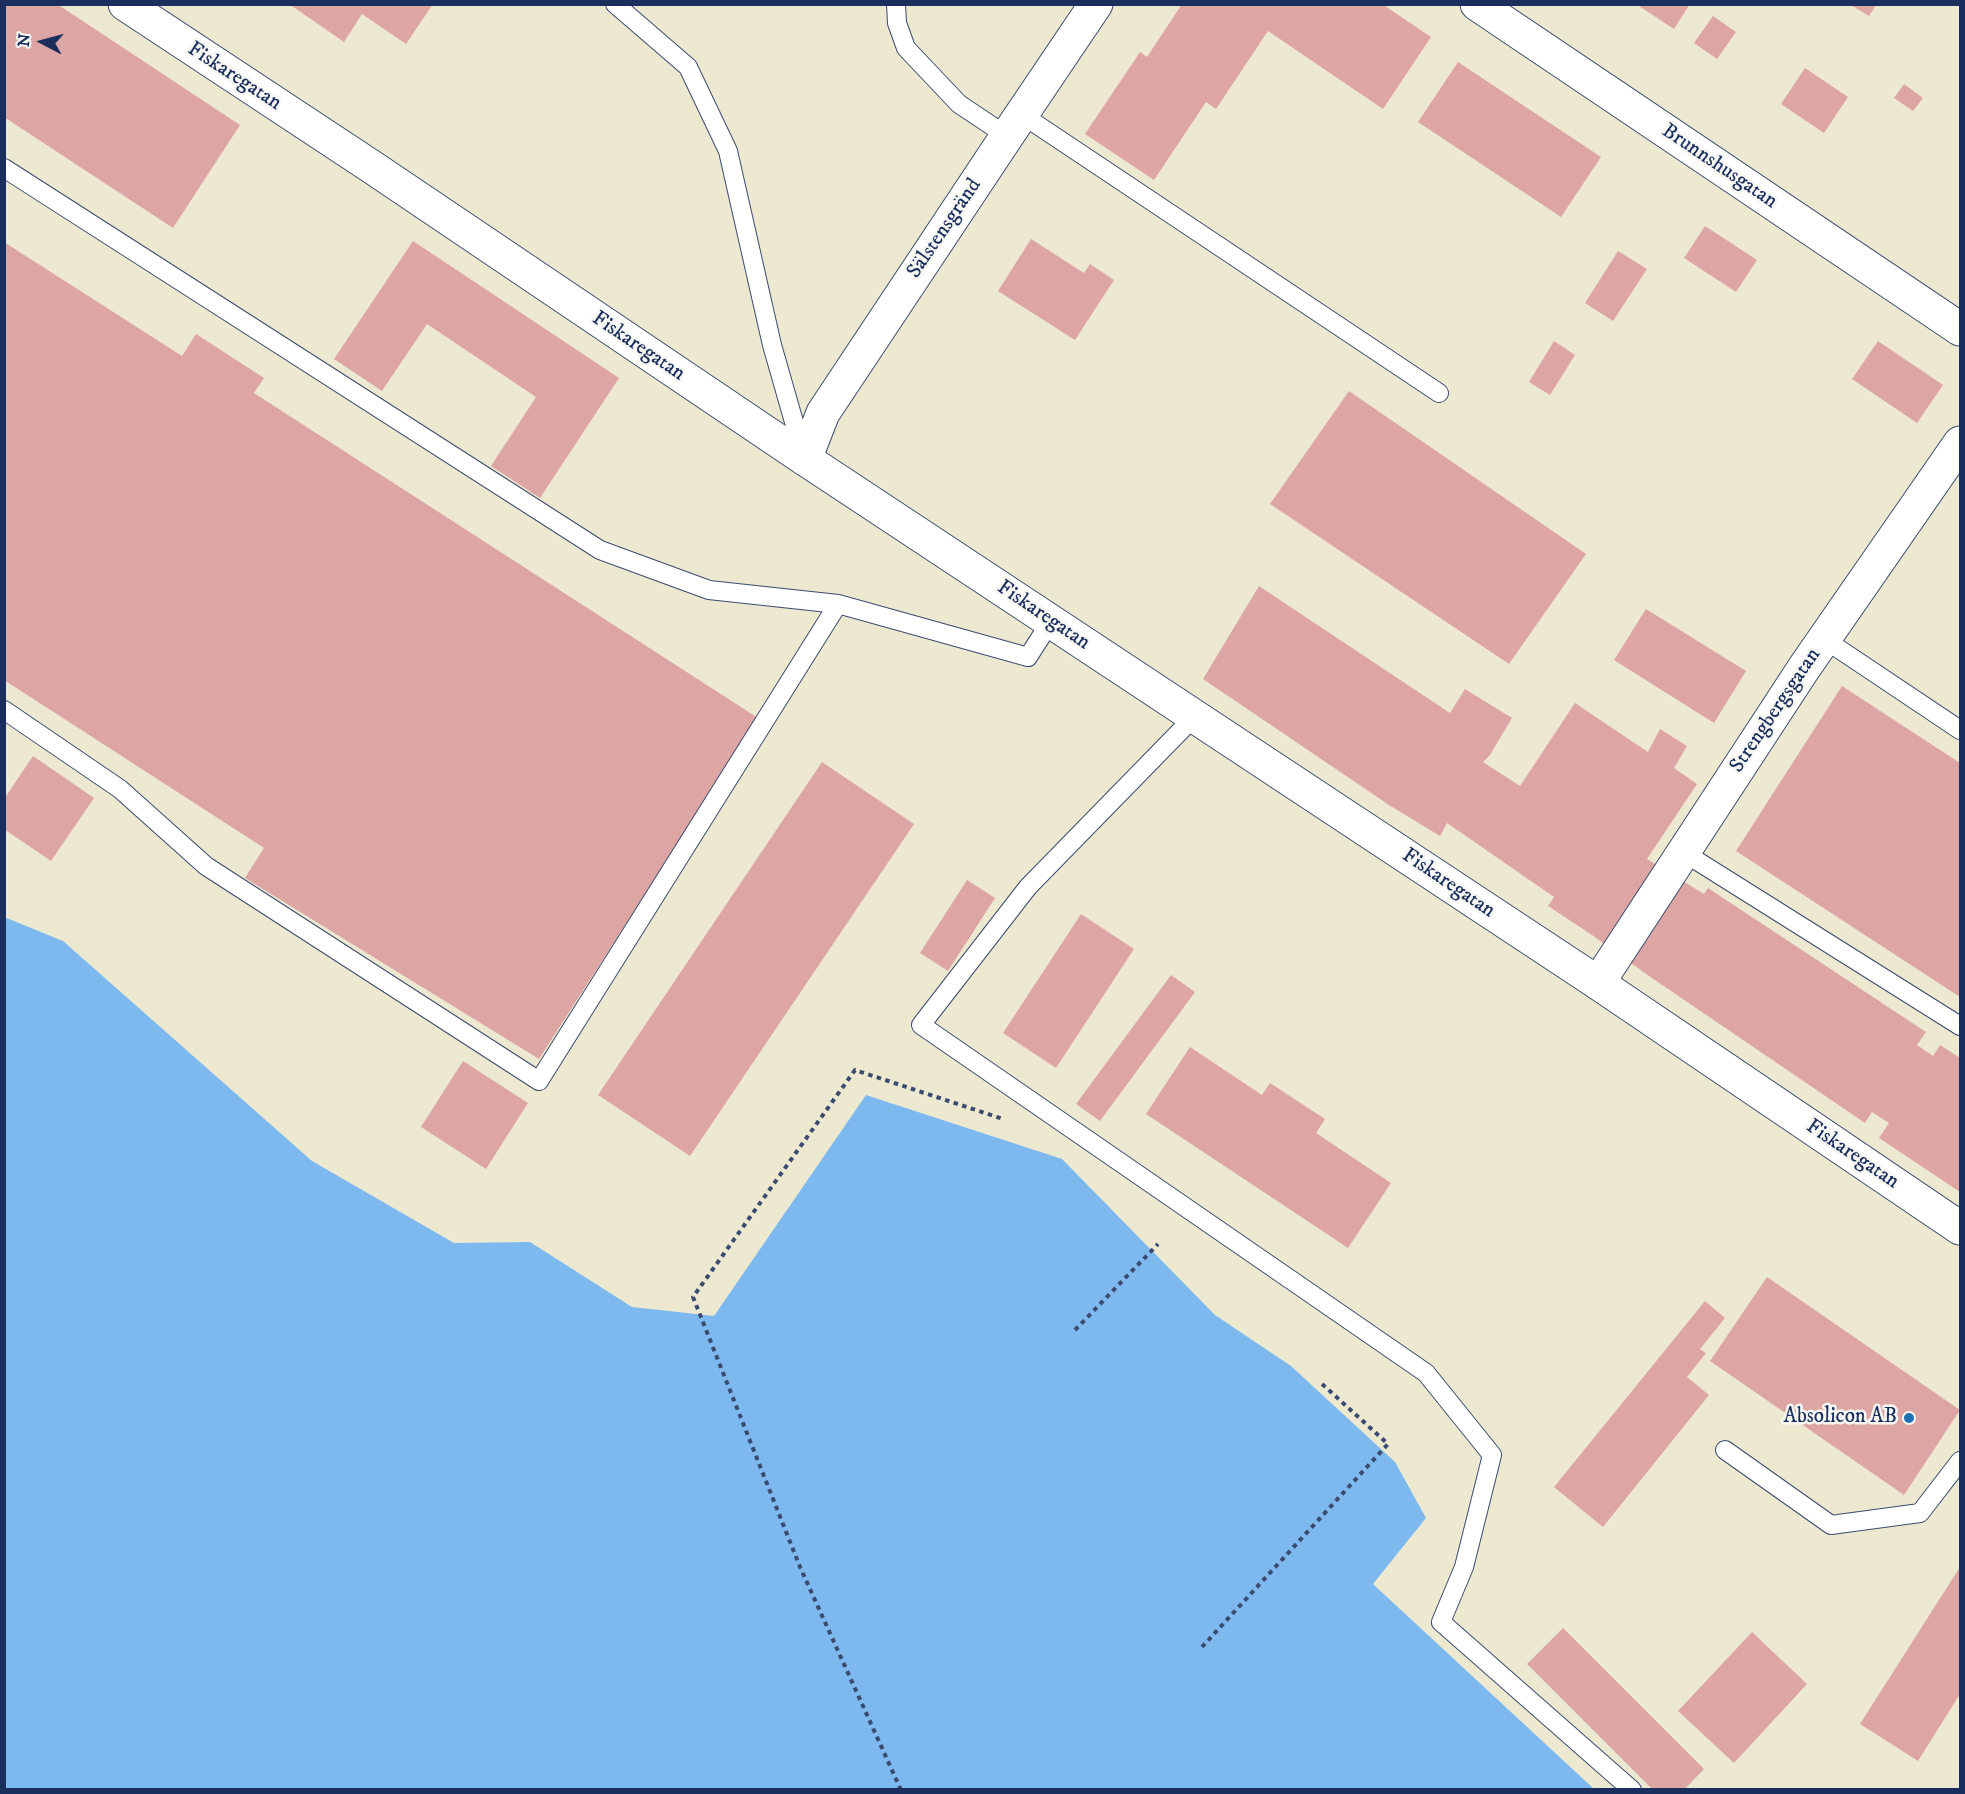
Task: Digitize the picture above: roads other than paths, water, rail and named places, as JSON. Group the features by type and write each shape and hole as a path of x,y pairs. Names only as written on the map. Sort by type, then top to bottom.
{"street":[{"name":"Fiskaregatan","path":"125,4 372,167 805,459 1598,983 1960,1228"},
{"name":"Sälstensgränd","path":"805,459 823,413 1096,4"},
{"name":"Brunnshusgatan","path":"1477,4 1960,330"},
{"name":"Strengbergsgatan","path":"1598,983 1824,639 1960,443"}],"lane":[{"path":"615,4 688,67 728,151 772,345 805,459"},
{"path":"896,4 897,23 906,48 958,104 1014,125 1439,393"},
{"path":"4,168 600,550 709,590 838,604 1028,657 1051,621"},
{"path":"4,710 120,789 207,866 539,1081 838,604"},
{"path":"1824,639 1960,730"},
{"path":"1195,716 1028,887 921,1025 1426,1372 1492,1455 1464,1567 1441,1622 1632,1790"},
{"path":"1683,852 1960,1026"},
{"path":"1725,1450 1831,1525 1920,1513 1960,1461"}],"water":[{"path":"4,917 63,941 312,1161 454,1243 530,1242 632,1307 714,1316 866,1095 1062,1159 1215,1315 1291,1366 1395,1462 1426,1518 1373,1584 1594,1789 5,1789"}],"place":[{"name":"Absolicon AB","path":"1909,1418"}]}
